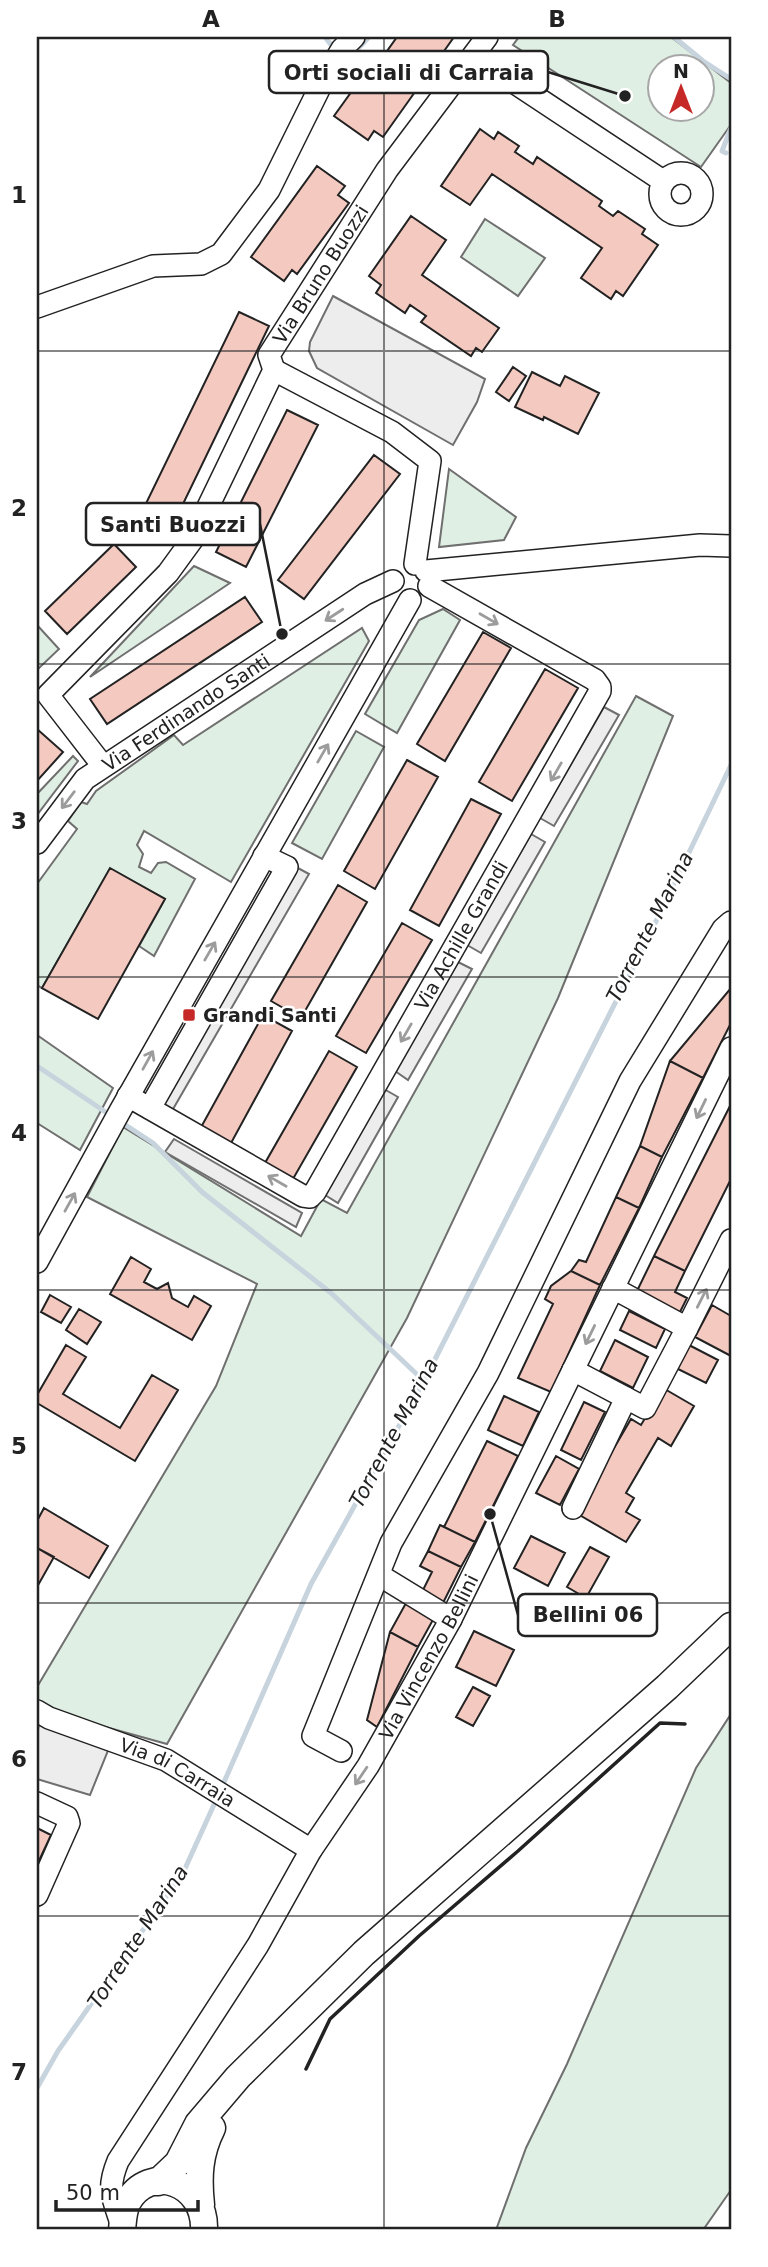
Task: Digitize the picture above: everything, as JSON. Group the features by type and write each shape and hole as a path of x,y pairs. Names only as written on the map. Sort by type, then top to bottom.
{"main road":[{"path":"202,2218 198,2181 203,2150 238,2077 364,1953 646,1705 731,1626"},
{"name":"Via Vincenzo Bellini","path":"123,2229 123,2215 135,2193 178,2163 198,2124 238,2077"},
{"path":"152,2183 183,2186 194,2194 202,2218"}],"street":[{"path":"37,307 153,266 201,264 220,254 269,190 324,79 342,50 354,37"},
{"name":"Via Bruno Buozzi","path":"103,766 48,695 168,573 192,540 274,370 269,355 287,324 387,170 487,37"},
{"path":"474,56 663,181"},
{"path":"274,370 392,432 430,461 424,574 420,598 410,600 400,596 393,587 393,581"},
{"path":"424,574 700,545 731,546"},
{"name":"Via Ferdinando Santi","path":"37,843 85,779 103,766 365,594 393,581 398,569 409,564 424,574"},
{"name":"Via Achille Grandi","path":"124,1104 150,1108 303,1196 313,1195 599,696 600,687 595,680 424,574"},
{"path":"37,1262 410,600"},
{"path":"150,1108 286,867 264,856"},
{"path":"341,1751 313,1736 391,1544 488,1373 630,1081 723,929 731,922"},
{"name":"Via Vincenzo Bellini","path":"123,2229 112,2197 111,2173 258,1945 311,1850 368,1766 451,1619 731,1048"},
{"path":"573,1370 645,1408 731,1240"},
{"path":"613,1288 687,1328"},
{"path":"573,1508 626,1398"},
{"path":"379,1575 451,1619"},
{"name":"Via di Carraia","path":"37,1711 60,1723 166,1760 311,1850"},
{"path":"37,1802 67,1817 69,1823 37,1895"},
{"path":"116,2164 121,2180 128,2185 152,2183"}],"green space":[{"path":"519,37 671,37 691,52 646,52 646,122 716,122 716,72 731,83 730,126 701,167 513,45"},
{"path":"485,219 545,258 518,296 461,257"},
{"path":"449,469 516,517 504,540 439,547"},
{"path":"194,566 230,583 90,677"},
{"path":"443,609 460,620 397,733 365,714 419,620"},
{"path":"37,625 59,649 37,670"},
{"path":"362,628 369,641 231,882 144,831 137,845 143,854 139,867 151,873 158,863 166,862 195,879 154,956 139,946 165,899 110,869 42,988 37,985 37,884 77,829 68,821 81,802 87,804 96,791 174,735 183,745"},
{"path":"636,696 673,716 558,998 407,1318 167,1744 37,1708 37,1687 216,1386 257,1284 87,1197 123,1127 301,1236 321,1199 347,1213"},
{"path":"356,731 384,747 322,859 292,843"},
{"path":"73,756 78,761 37,815 37,794"},
{"path":"37,1035 113,1088 80,1150 37,1123"},
{"path":"731,1714 731,2190 703,2230 496,2230 526,2148 567,2064 696,1768"}],"shaded area":[{"path":"333,296 485,379 477,402 453,445 317,368 309,351 310,342"},
{"path":"604,707 619,715 554,826 540,818"},
{"path":"531,834 545,842 481,953 467,945"},
{"path":"296,867 309,874 169,1116 158,1109"},
{"path":"458,962 472,969 408,1080 395,1071"},
{"path":"384,1089 398,1097 338,1203 325,1195"},
{"path":"174,1139 302,1213 296,1227 165,1152"},
{"path":"39,1724 109,1748 90,1795 37,1779"}],"building":[{"path":"397,37 454,37 383,137 374,131 368,140 334,116 378,55 382,58"},
{"path":"480,129 494,139 498,132 519,146 515,152 533,164 537,157 602,201 599,206 613,216 618,211 645,229 642,234 658,245 623,296 616,291 611,299 581,278 602,248 492,174 470,205 441,186"},
{"path":"317,166 345,186 338,195 349,203 297,274 292,270 284,281 251,257"},
{"path":"411,216 446,240 422,275 499,328 482,352 476,348 471,356 421,322 426,316 410,305 405,313 376,293 381,285 369,276"},
{"path":"239,312 269,326 168,535 138,520"},
{"path":"513,367 526,376 509,401 496,392"},
{"path":"532,372 560,386 565,376 599,393 578,434 544,417 543,420 515,407"},
{"path":"287,410 318,425 246,567 216,552"},
{"path":"374,455 400,474 304,599 278,580"},
{"path":"114,544 136,567 67,634 45,611"},
{"path":"245,597 262,622 107,724 90,699"},
{"path":"483,632 511,648 445,761 417,744"},
{"path":"545,669 578,688 512,801 479,782"},
{"path":"37,729 63,752 37,781"},
{"path":"407,760 438,777 375,889 344,871"},
{"path":"471,799 501,814 439,926 410,910"},
{"path":"110,868 165,899 98,1019 42,988"},
{"path":"338,885 367,902 301,1018 271,1001"},
{"path":"402,923 432,940 366,1053 336,1036"},
{"path":"731,988 731,1023 703,1078 670,1061"},
{"path":"263,1015 292,1031 230,1145 200,1129"},
{"path":"329,1051 357,1067 293,1179 265,1163"},
{"path":"670,1061 703,1078 662,1157 640,1146"},
{"path":"731,1104 731,1179 685,1271 654,1256"},
{"path":"640,1146 662,1157 639,1208 616,1197"},
{"path":"616,1197 639,1208 600,1285 571,1271 579,1260 586,1262"},
{"path":"654,1256 685,1271 675,1292 687,1298 679,1314 636,1293"},
{"path":"131,1257 151,1269 144,1282 157,1289 168,1283 172,1298 188,1307 194,1296 211,1306 192,1340 110,1294"},
{"path":"571,1271 600,1285 551,1392 518,1378 553,1304 545,1299 551,1286"},
{"path":"50,1295 71,1307 61,1323 41,1312"},
{"path":"712,1305 731,1316 731,1356 695,1337"},
{"path":"79,1309 101,1322 87,1344 66,1330"},
{"path":"629,1311 665,1329 656,1348 620,1330"},
{"path":"615,1340 648,1357 633,1388 600,1371"},
{"path":"687,1344 718,1360 706,1383 674,1367"},
{"path":"66,1345 86,1357 63,1394 120,1428 152,1375 178,1390 135,1461 37,1403 37,1395"},
{"path":"663,1388 694,1406 671,1446 658,1438 626,1493 634,1498 626,1512 640,1520 626,1542 576,1513 631,1419 641,1425"},
{"path":"504,1396 539,1412 523,1446 488,1430"},
{"path":"584,1402 605,1412 581,1460 561,1450"},
{"path":"487,1441 518,1456 475,1542 444,1527"},
{"path":"556,1456 579,1469 560,1505 536,1493"},
{"path":"44,1508 108,1546 89,1578 37,1548 37,1521"},
{"path":"440,1525 475,1542 461,1567 428,1551"},
{"path":"531,1536 565,1553 548,1586 514,1568"},
{"path":"590,1547 609,1557 586,1598 567,1587"},
{"path":"37,1548 54,1557 37,1587"},
{"path":"428,1551 461,1567 442,1605 421,1594 432,1572 420,1566"},
{"path":"406,1603 434,1618 418,1647 390,1632"},
{"path":"474,1631 514,1650 496,1686 456,1667"},
{"path":"390,1632 418,1647 377,1727 367,1720"},
{"path":"473,1687 490,1696 473,1726 456,1717"},
{"path":"37,1828 51,1835 37,1865"}],"waterway":[{"path":"325,37 335,50"},
{"path":"345,59 369,37"},
{"path":"674,37 703,61 731,79"},
{"path":"726,153 722,151 731,128"},
{"name":"Torrente Marina","path":"221,1789 311,1584 424,1381 647,940 731,765"},
{"path":"37,1066 113,1117"},
{"path":"121,1122 153,1143 202,1192 331,1293 424,1381"},
{"name":"Torrente Marina","path":"37,2088 58,2051 183,1873 217,1798"}],"wall":[{"path":"306,2069 330,2019 419,1936 660,1723 685,1724"}],"place":[{"name":"Orti sociali di Carraia","path":"625,96"},
{"name":"Santi Buozzi","path":"282,634"},
{"name":"Grandi Santi","path":"189,1015"},
{"name":"Bellini 06","path":"490,1514"}]}
